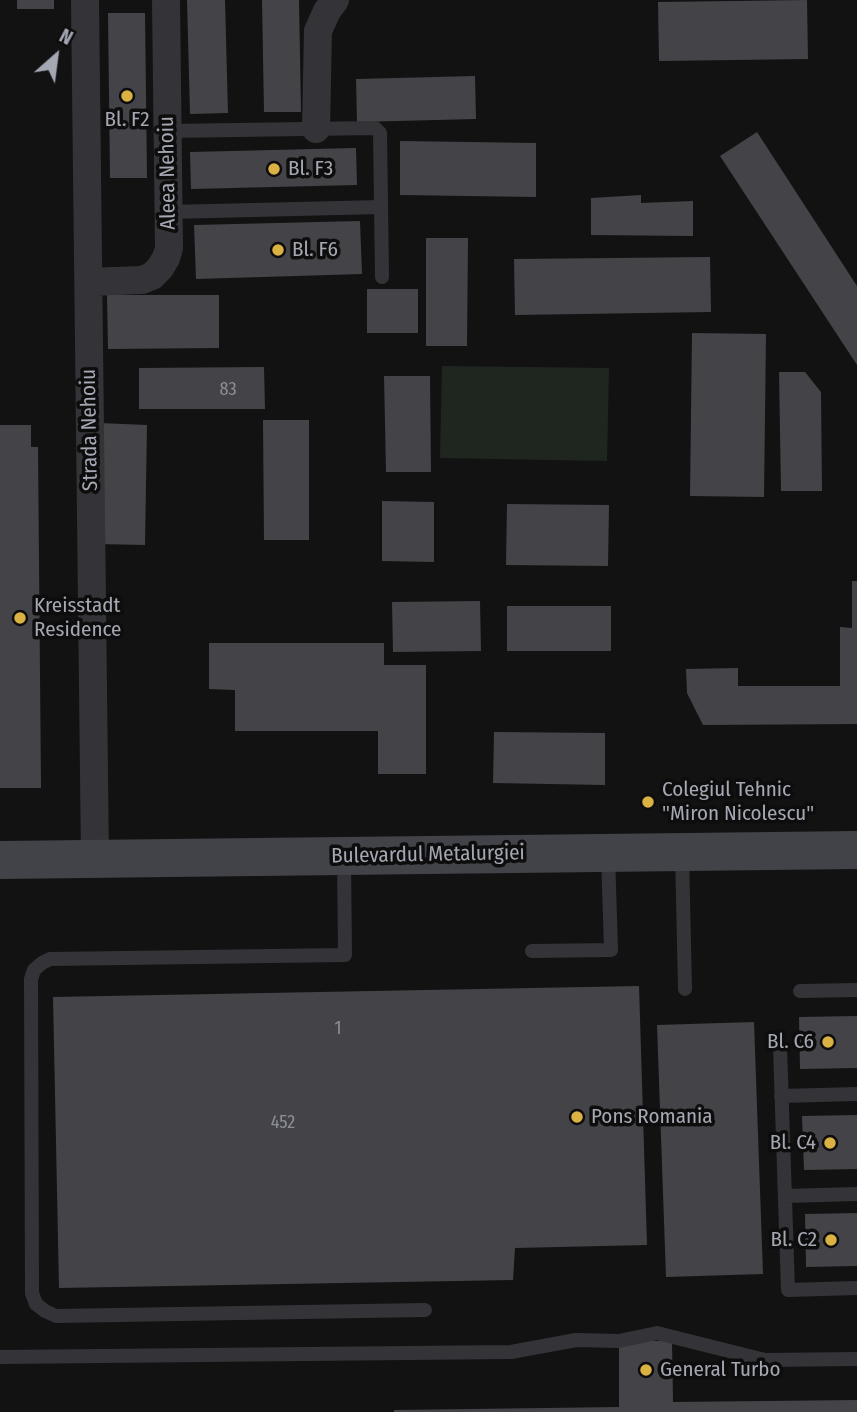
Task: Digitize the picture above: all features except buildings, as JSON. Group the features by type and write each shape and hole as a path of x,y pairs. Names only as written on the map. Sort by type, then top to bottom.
{"main road":[{"name":"Bulevardul Metalurgiei","path":"0,860 857,850"}],"street":[{"name":"Strada Nehoiu","path":"85,0 95,859"},
{"name":"Aleea Nehoiu","path":"89,282 142,280 152,276 160,268 169,248 166,0"},
{"path":"316,129 318,31 335,0"}],"lane":[{"path":"168,131 375,128 380,133 382,276"},
{"path":"169,212 381,207"},
{"path":"682,852 685,989"},
{"path":"532,951 611,950 608,853"},
{"path":"344,856 345,955 50,959 34,971 31,979 32,1293 36,1304 56,1316 425,1310"},
{"path":"800,991 857,989"},
{"path":"780,1047 788,1290 857,1288"},
{"path":"781,1096 857,1094"},
{"path":"785,1196 857,1194"},
{"path":"0,1357 511,1352 576,1340 619,1341 657,1333 765,1360 857,1359"}],"shaded area":[{"path":"442,366 609,368 607,461 440,458"}],"place":[{"name":"Bl. F2","path":"127,96"},
{"name":"Bl. F3","path":"274,169"},
{"name":"Bl. F6","path":"278,250"},
{"name":"Kreisstadt Residence","path":"20,618"},
{"name":"Colegiul Tehnic \"Miron Nicolescu\"","path":"648,802"},
{"name":"Bl. C6","path":"828,1042"},
{"name":"Pons Romania","path":"577,1117"},
{"name":"Bl. C4","path":"830,1143"},
{"name":"Bl. C2","path":"831,1240"},
{"name":"General Turbo","path":"646,1370"}]}
